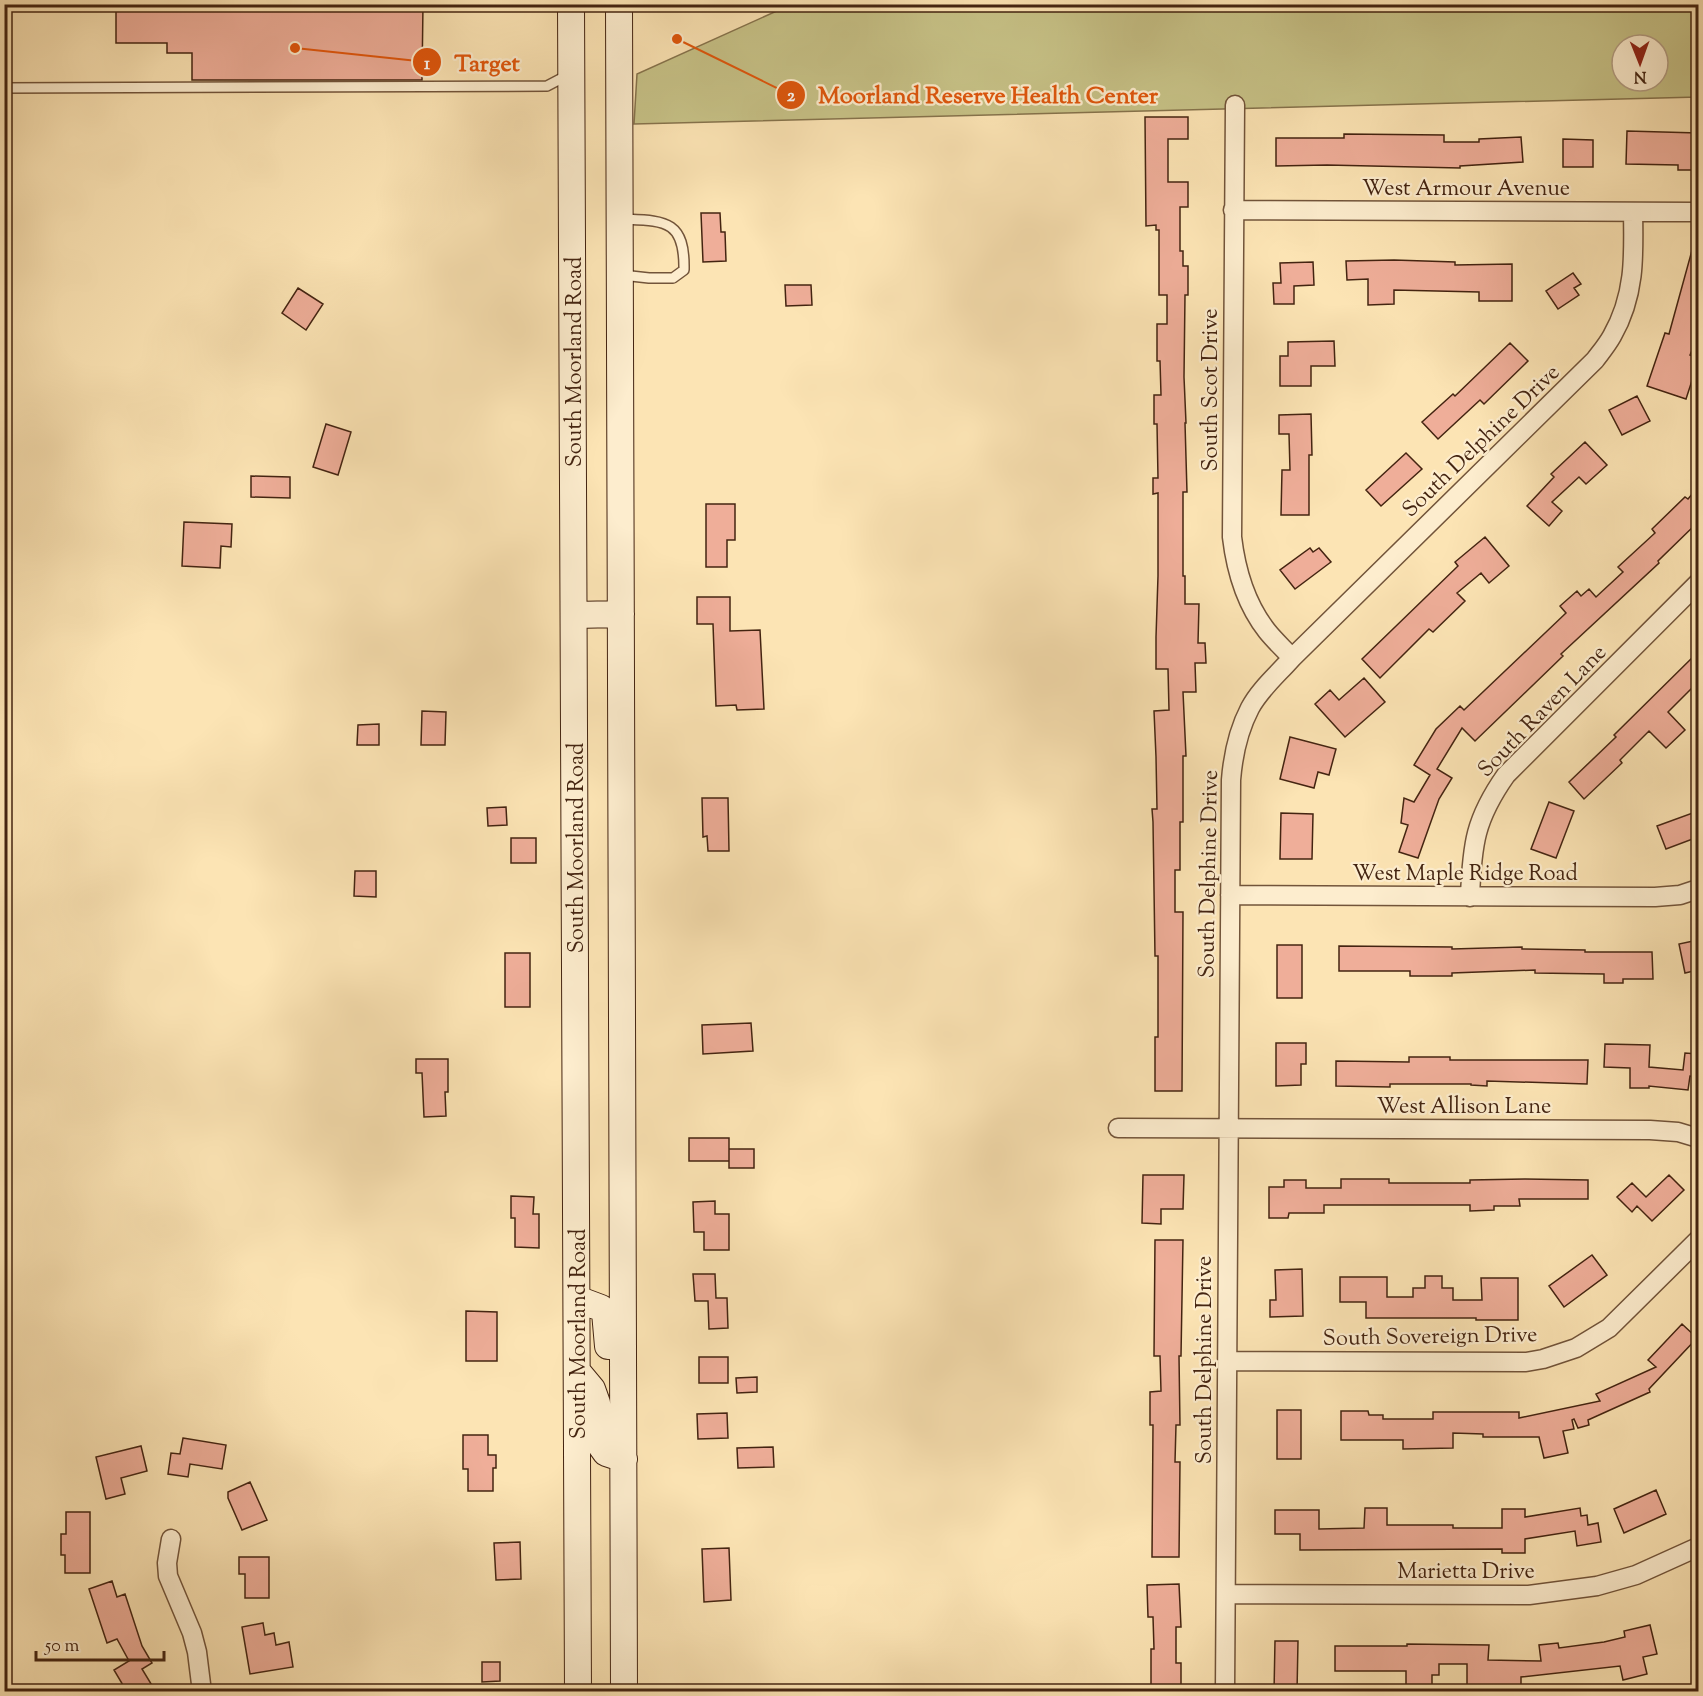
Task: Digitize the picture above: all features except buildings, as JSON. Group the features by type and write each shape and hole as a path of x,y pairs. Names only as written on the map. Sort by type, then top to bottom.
{"main road":[{"name":"South Moorland Road","path":"571,4 578,1692"},
{"name":"South Moorland Road","path":"619,4 624,1692"},
{"path":"574,615 621,614"},
{"path":"577,1299 601,1308 607,1316 607,1343 623,1392"},
{"path":"577,1371 592,1389 597,1403 601,1446 606,1453 624,1459"}],"street":[{"name":"South Scot Drive","path":"1234,105 1232,537 1235,562 1242,588 1256,615 1292,658"},
{"name":"West Armour Avenue","path":"1233,210 1698,212"},
{"name":"South Delphine Drive","path":"1225,1692 1230,780 1240,732 1250,708 1264,688 1292,658 1595,360 1611,337 1624,312 1630,290 1634,263 1633,212"},
{"name":"South Raven Lane","path":"1470,897 1474,841 1480,820 1492,795 1506,775 1698,584"},
{"name":"West Maple Ridge Road","path":"1230,895 1655,897 1680,895 1698,889"},
{"name":"West Allison Lane","path":"1118,1128 1650,1130 1678,1132 1698,1138"},
{"name":"South Sovereign Drive","path":"1227,1361 1526,1362 1543,1359 1576,1348 1609,1328 1698,1240"},
{"path":"171,1539 166,1563 168,1575 192,1632 202,1692"},
{"name":"Marietta Drive","path":"1226,1594 1529,1595 1597,1586 1636,1575 1698,1547"}],"lane":[{"path":"4,88 547,86 572,73"},
{"path":"620,219 657,221 668,224 677,231 684,257 684,270 673,278 620,275"}],"shaded area":[{"path":"790,5 1698,5 1698,97 634,124 637,74"}],"place":[{"name":"Moorland Reserve Health Center","path":"677,39"},
{"name":"Target","path":"295,48"}]}
